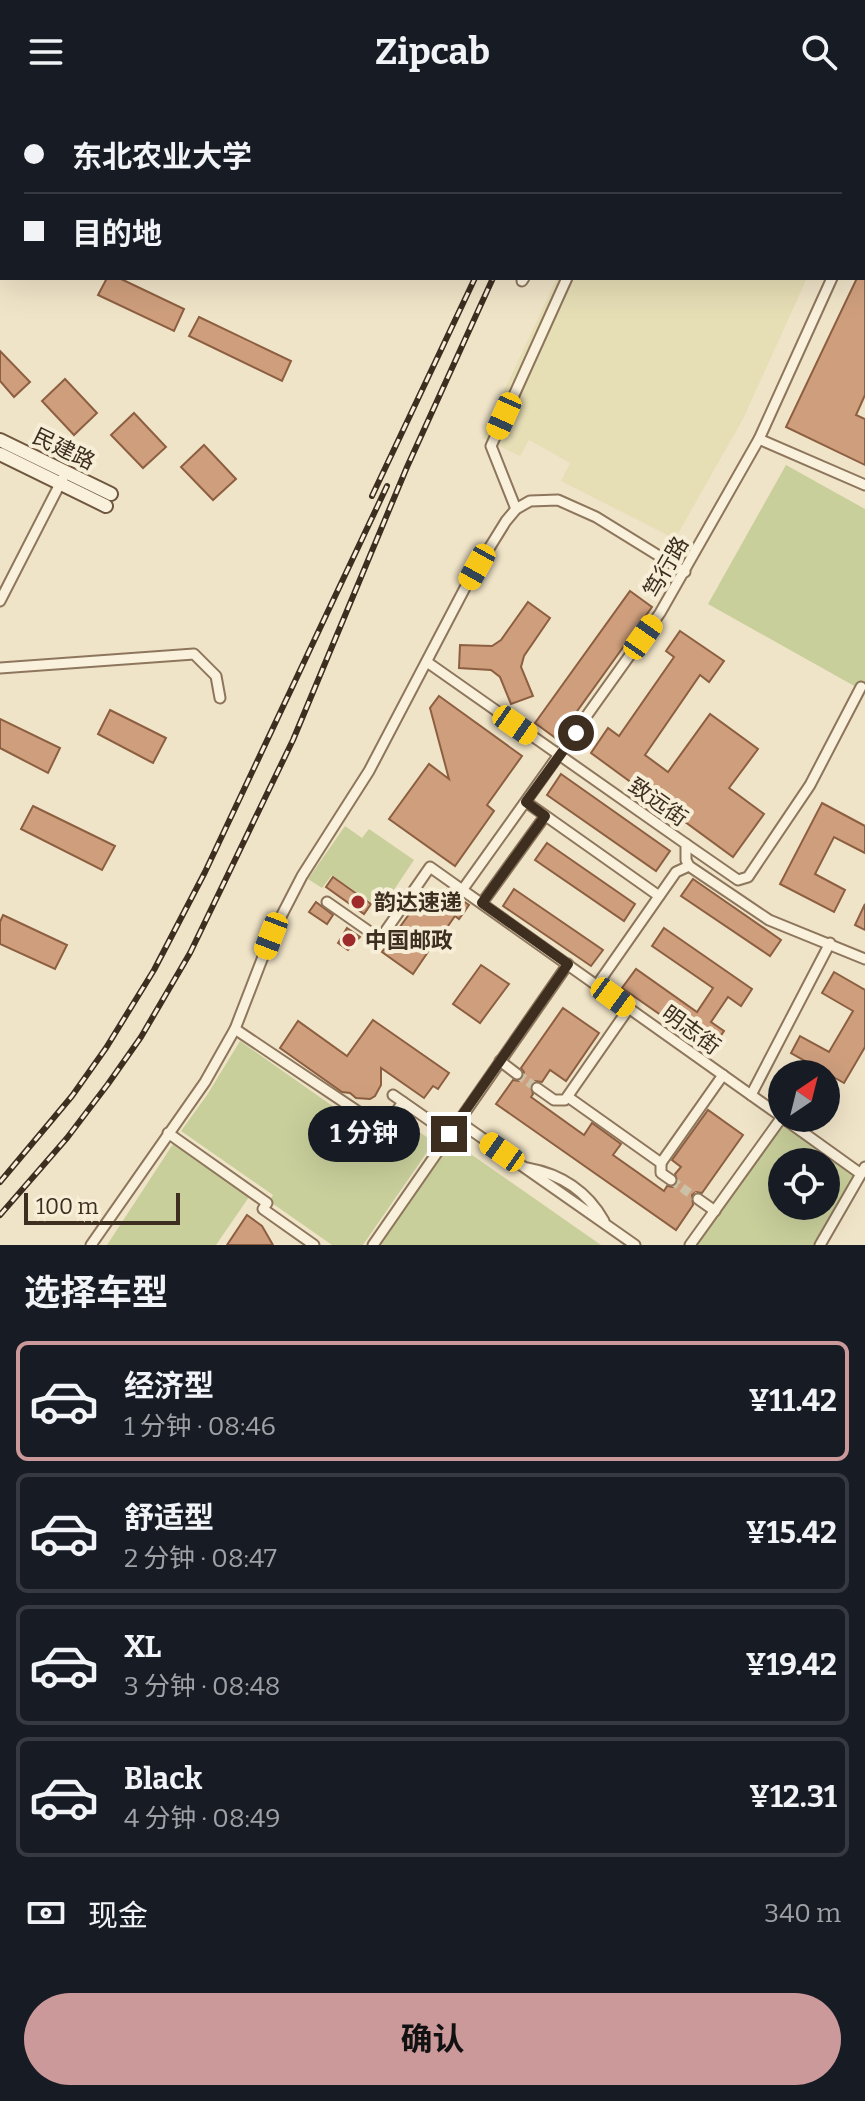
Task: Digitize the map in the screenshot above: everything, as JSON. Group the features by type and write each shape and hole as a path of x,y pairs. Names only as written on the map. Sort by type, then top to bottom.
{"street":[{"path":"516,509 491,446 566,280"},
{"name":"笃行路","path":"463,889 660,613 685,572 759,439 831,280"},
{"path":"759,439 865,485"},
{"name":"民建路","path":"0,440 63,478 108,500"},
{"name":"民建路","path":"0,454 63,478"},
{"path":"0,601 63,478"},
{"path":"91,1245 205,1082 235,1029 271,936 302,876 348,808 486,550 516,509 530,501 558,500 596,517 685,572"},
{"path":"0,668 194,654 216,676 220,698"},
{"name":"致远街","path":"427,662 686,844 689,866"},
{"path":"686,844 738,880 748,877 810,785 861,687"},
{"path":"526,802 659,896"},
{"path":"482,903 545,816"},
{"path":"597,985 676,872 689,866 769,920 865,959"},
{"name":"明志街","path":"327,902 380,939 430,867 768,1107"},
{"path":"751,1095 830,943"},
{"path":"373,1245 568,964"},
{"path":"537,1088 558,1102 568,1097 629,1008"},
{"path":"235,1029 356,1116 384,1129 403,1102"},
{"path":"500,1061 517,1074"},
{"path":"671,1180 661,1173 661,1163 723,1075"},
{"path":"393,1095 449,1134"},
{"path":"568,1097 661,1163"},
{"path":"458,1121 635,1245"},
{"path":"690,1245 771,1132"},
{"name":"明志街","path":"805,1132 863,1170"},
{"path":"168,1133 267,1203 263,1209 314,1245"},
{"path":"820,1245 863,1170"},
{"path":"698,1199 715,1211"}],"shaded area":[{"path":"556,280 806,280 743,419 675,539 561,481 570,463 529,440 520,456 482,438"}],"green space":[{"path":"786,465 865,509 865,692 708,604"},
{"path":"345,826 362,838 369,829 414,860 381,909 332,875 322,888 308,879"},
{"path":"240,1041 395,1150 412,1127 434,1142 363,1245 332,1245 269,1201 273,1195 181,1131"},
{"path":"772,1132 803,1132 825,1148 768,1148 768,1220 834,1220 820,1245 693,1245"},
{"path":"452,1141 601,1245 379,1245"},
{"path":"173,1144 249,1197 216,1245 107,1245"},
{"path":"840,1159 861,1174 840,1210"}],"building":[{"path":"106,280 123,280 184,309 174,331 98,295"},
{"path":"856,280 865,280 865,395 856,415 865,419 865,465 786,427"},
{"path":"199,317 291,361 282,381 189,336"},
{"path":"0,351 30,382 14,397 0,381"},
{"path":"65,379 97,413 74,435 42,401"},
{"path":"134,413 166,447 143,468 111,435"},
{"path":"204,445 236,479 213,500 181,467"},
{"path":"630,591 652,607 557,739 535,723"},
{"path":"528,602 550,618 524,656 521,667 533,696 511,704 500,677 491,670 459,668 460,645 492,646 501,640"},
{"path":"680,631 724,661 709,682 700,675 645,755 668,772 710,714 758,749 729,788 764,814 733,857 591,753 608,728 619,736 674,657 666,651"},
{"path":"439,696 522,756 487,805 494,811 455,866 389,819 429,764 449,779 430,708"},
{"path":"110,710 166,738 153,763 98,734"},
{"path":"0,719 60,748 48,773 0,748"},
{"path":"561,774 670,851 656,871 547,795"},
{"path":"822,803 865,826 865,853 834,837 815,874 845,890 834,912 780,884"},
{"path":"33,806 115,846 102,870 21,829"},
{"path":"547,843 635,904 624,921 535,860"},
{"path":"333,877 371,904 364,914 326,887"},
{"path":"693,879 781,940 770,956 681,896"},
{"path":"514,889 603,950 591,966 503,906"},
{"path":"447,890 469,905 459,919 455,916 441,936 445,939 437,949 432,946 413,974 382,952 425,892 439,902"},
{"path":"316,902 333,915 327,924 309,912"},
{"path":"865,904 865,930 855,925"},
{"path":"3,915 67,945 55,969 0,944"},
{"name":"中国邮政","path":"347,928 360,937 348,950 338,943"},
{"path":"664,928 752,989 741,1006 728,997 711,1022 724,1031 711,1050 622,988 636,969 697,1012 713,988 652,946"},
{"path":"481,965 509,984 480,1023 453,1004"},
{"path":"834,972 865,990 865,1047 844,1083 840,1081 840,1060 803,1060 791,1053 800,1036 829,1052 853,1011 822,993"},
{"path":"563,1008 599,1033 566,1081 550,1070 542,1082 530,1084 531,1097 584,1135 592,1123 621,1144 613,1155 664,1191 667,1186 678,1184 675,1174 681,1167 672,1160 708,1110 743,1135 702,1193 692,1195 693,1205 676,1230 496,1104 513,1080 523,1078 521,1068"},
{"path":"373,1020 449,1073 438,1089 433,1086 424,1098 381,1068 381,1085 375,1096 370,1099 356,1098 342,1092 280,1048 298,1021 347,1056"},
{"path":"247,1215 262,1226 273,1245 227,1245"}],"tunnel":[{"path":"517,1074 537,1088"},
{"path":"671,1180 698,1199"}],"railway":[{"path":"372,496 474,280"},
{"path":"0,1215 67,1138 108,1084 141,1037 190,953 293,740 407,467 492,280"},
{"path":"0,1182 72,1096 154,970 205,872 387,486"}],"place":[{"name":"韵达速递","path":"358,902"},
{"name":"中国邮政","path":"349,940"}],"route":[{"path":"449,1134 568,964 482,903 545,816 526,802 576,733"}]}
